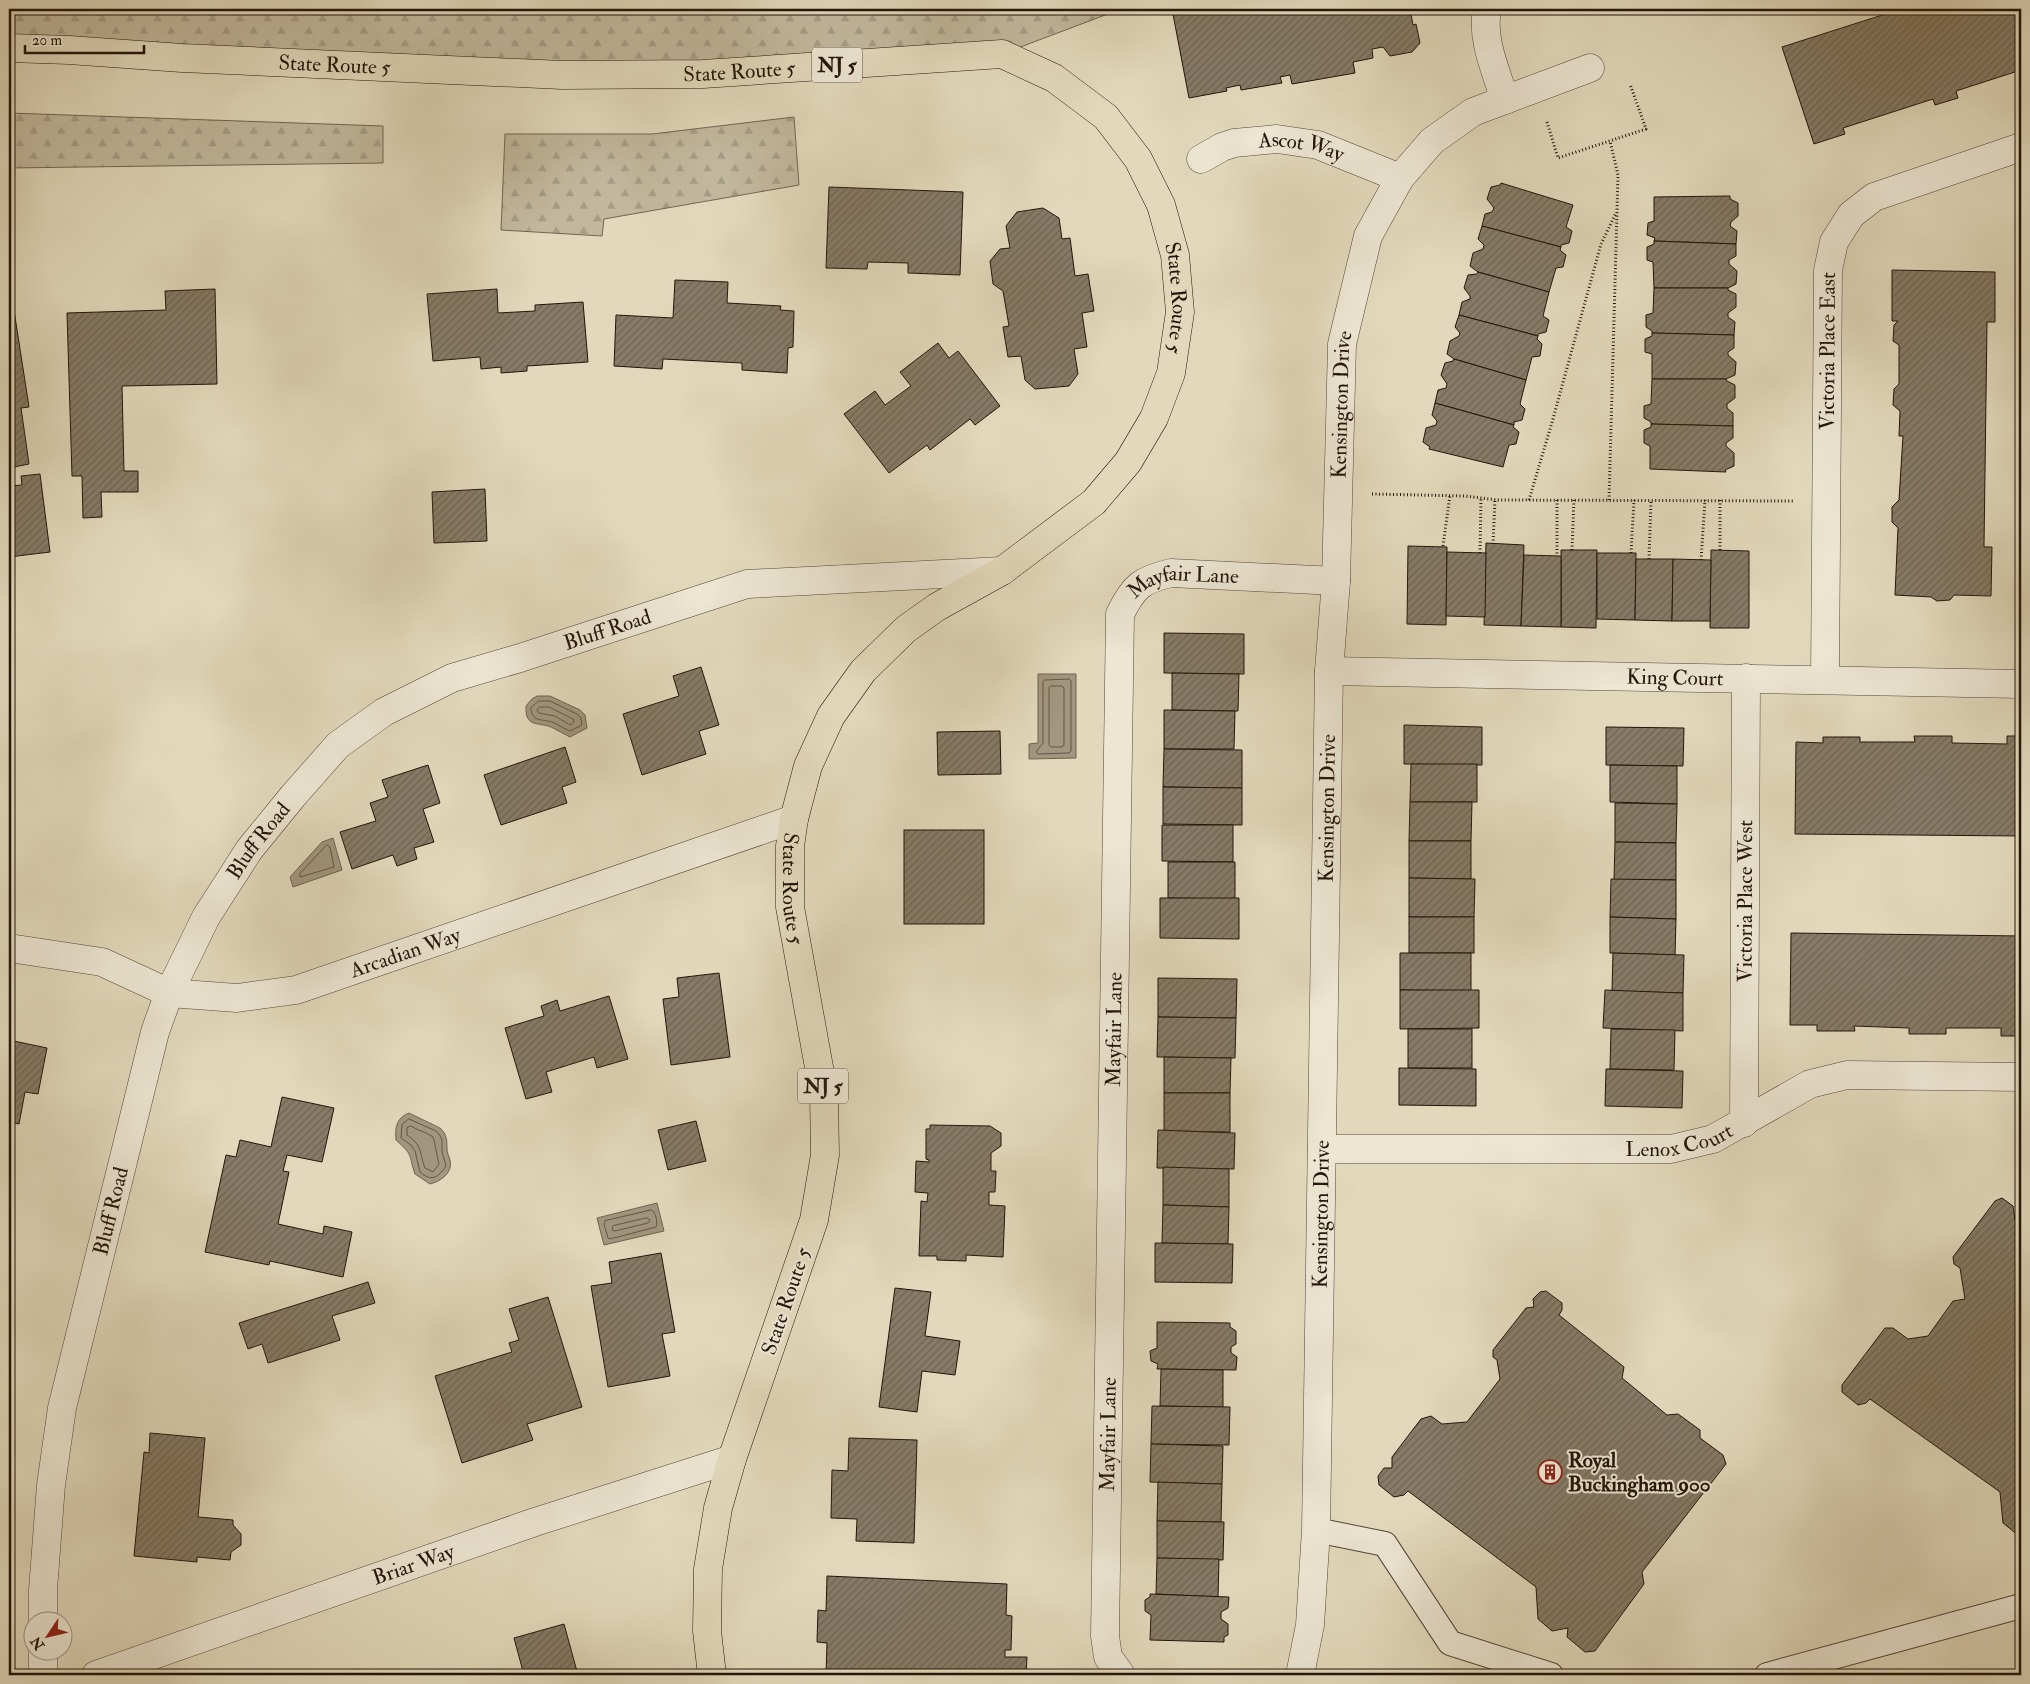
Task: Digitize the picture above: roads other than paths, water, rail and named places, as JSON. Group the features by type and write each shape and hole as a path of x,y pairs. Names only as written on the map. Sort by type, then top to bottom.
{"main road":[{"name":"State Route 5","path":"9,48 562,76 703,74 1002,54 1054,78 1106,117 1138,159 1161,205 1175,255 1180,312 1171,373 1154,418 1128,462 1094,502 1002,571 930,612 906,629 863,671 831,716 808,766 794,819 790,846 790,907 824,1095 825,1155 814,1220 732,1459 718,1508 708,1569 707,1631 712,1675"}],"street":[{"path":"1487,9 1484,24 1487,42 1505,100"},
{"name":"Kensington Drive","path":"1298,1675 1310,1625 1316,1530 1329,671 1336,581 1342,344 1368,236 1400,178 1432,141 1472,112 1590,68"},
{"name":"Ascot Way","path":"1201,160 1222,147 1234,143 1276,139 1318,145 1400,178"},
{"name":"Victoria Place East","path":"1825,679 1828,270 1834,242 1851,215 1874,197 2021,147"},
{"name":"Bluff Road","path":"43,1612 42,1590 51,1486 62,1408 155,1032 169,993 206,917 249,850 293,796 338,746 384,712 452,678 520,658 747,584 1002,571"},
{"name":"Mayfair Lane","path":"1121,1675 1108,1657 1105,1636 1120,614 1131,594 1149,578 1171,573 1336,581"},
{"name":"King Court","path":"1329,671 2021,684"},
{"name":"Victoria Place West","path":"1744,1123 1746,678"},
{"name":"Arcadian Way","path":"9,948 102,962 169,993 237,998 296,990 794,819"},
{"name":"Lenox Court","path":"1322,1149 1671,1149 1713,1140 1810,1084 1847,1075 2021,1077"},
{"name":"Briar Way","path":"96,1675 535,1522 732,1459"},
{"path":"43,1662 43,1675"}],"lane":[{"path":"1316,1530 1385,1544 1450,1643 1551,1675"},
{"path":"1767,1675 2021,1606"}],"water":[{"path":"1038,674 1076,674 1076,758 1029,759 1029,744 1038,743"},
{"path":"537,696 550,696 580,710 585,715 587,728 570,737 548,726 530,721 526,713 526,706"},
{"path":"333,838 342,870 293,887 290,877 322,842"},
{"path":"409,1113 440,1128 447,1140 450,1168 446,1175 434,1183 430,1184 415,1174 406,1149 396,1140 397,1124 401,1118"},
{"path":"657,1203 664,1231 604,1245 597,1218"}],"place":[{"name":"Royal Buckingham 900","path":"1550,1472"}]}
